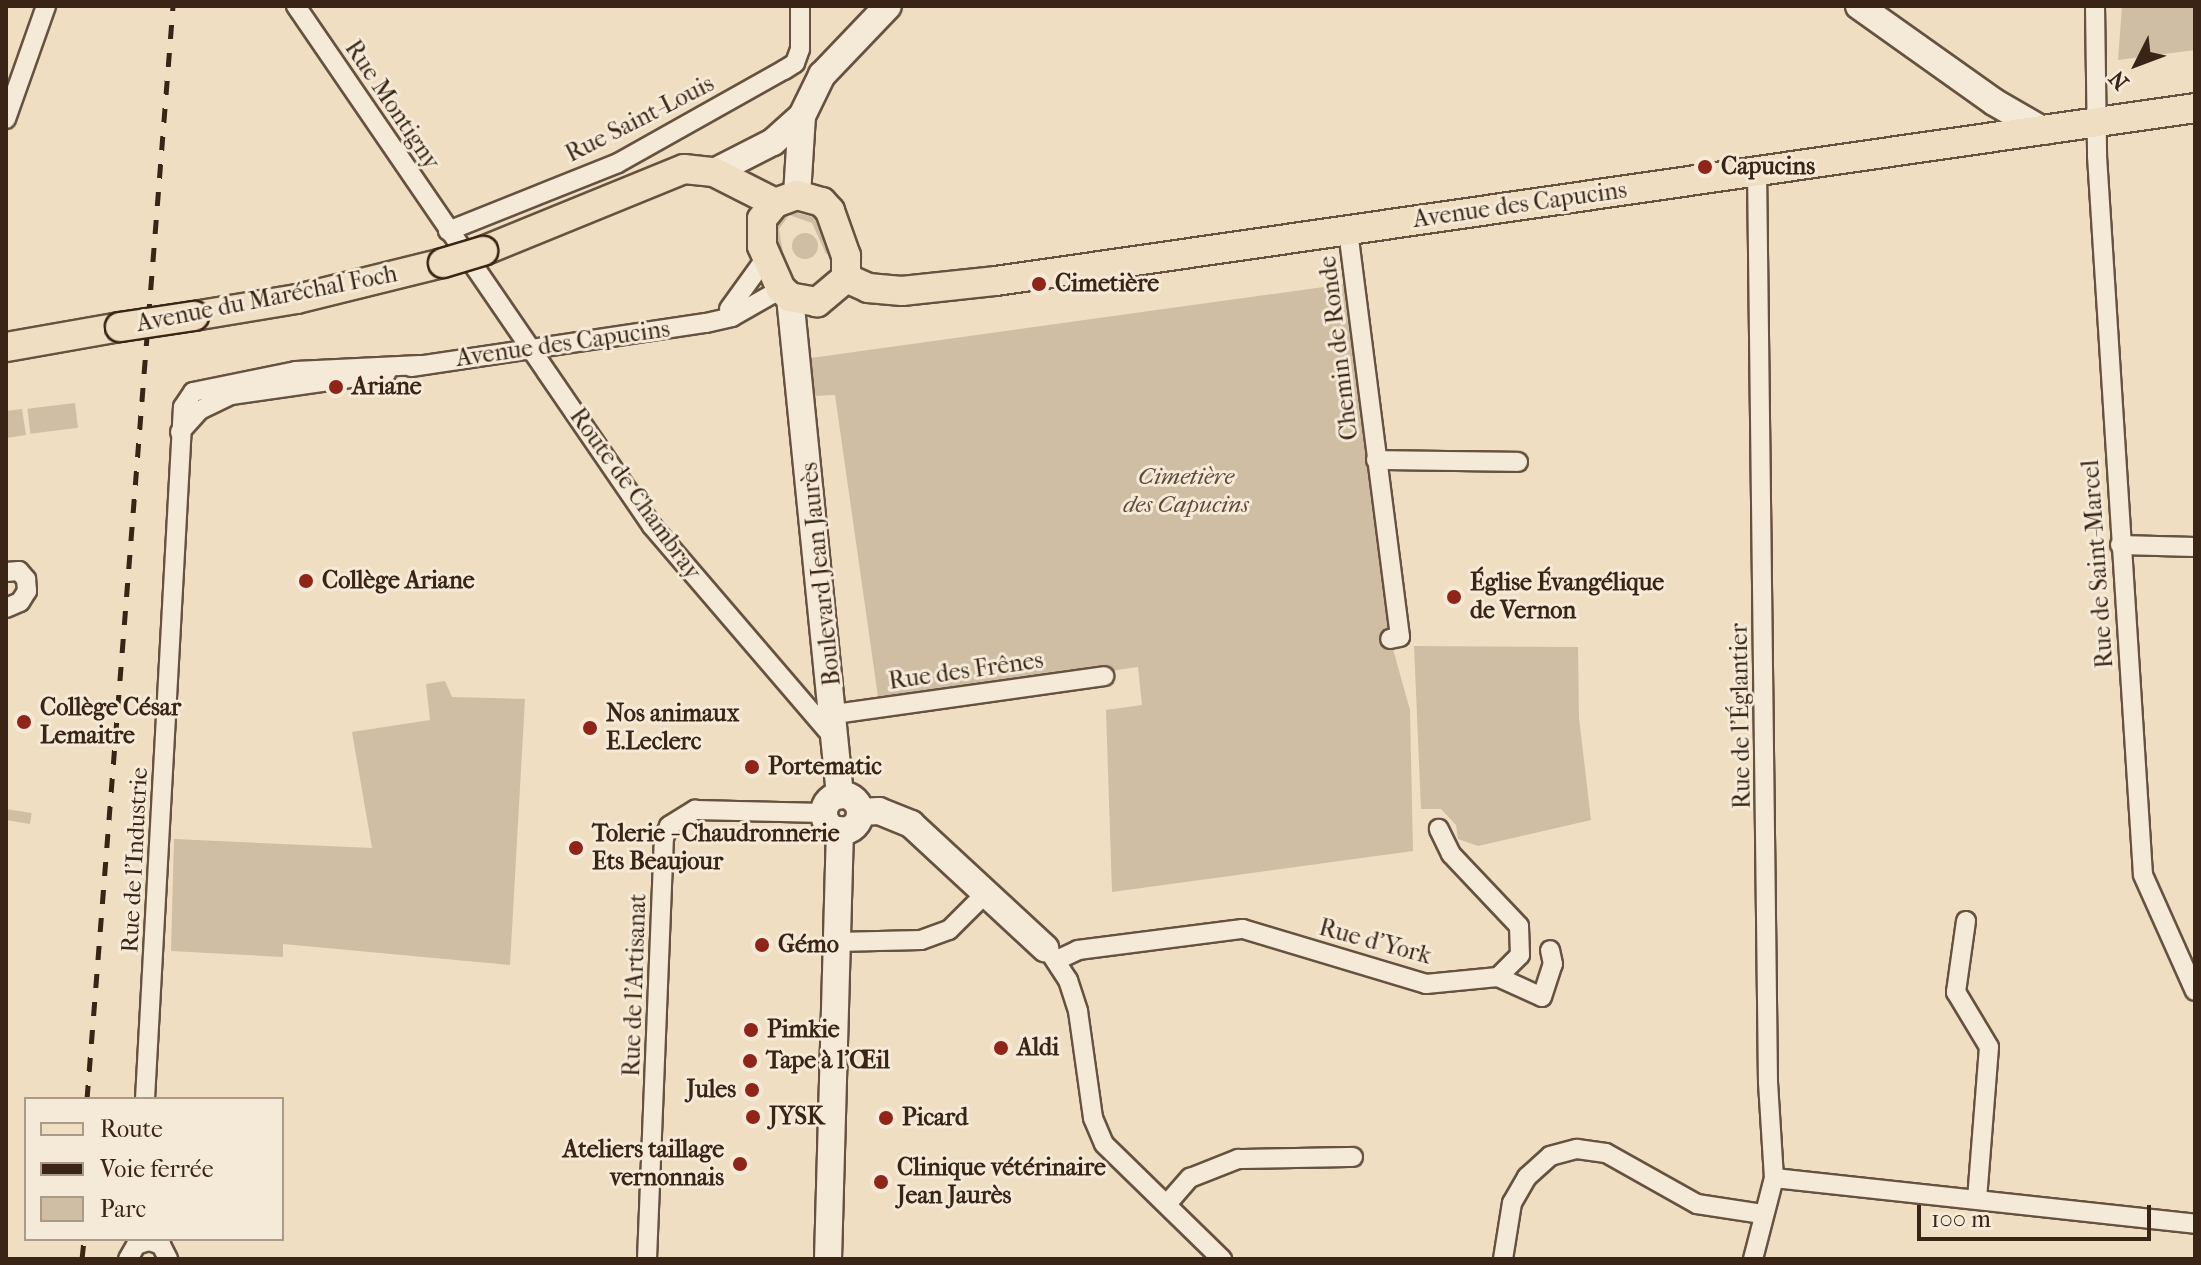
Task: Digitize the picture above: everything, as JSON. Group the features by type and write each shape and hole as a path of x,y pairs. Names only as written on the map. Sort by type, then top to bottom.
{"main road":[{"path":"763,246 762,219 786,199 802,116 822,75 888,6"},
{"path":"1859,6 1994,102 2044,131"},
{"path":"1994,102 1998,138"},
{"name":"Avenue des Capucins","path":"846,278 868,288 902,291 1348,231 2195,108"},
{"path":"714,172 773,142 802,116"},
{"name":"Avenue du Maréchal Foch","path":"6,347 297,299 443,263 483,251 684,169 714,172 786,199"},
{"path":"656,178 724,190 743,203 763,246 796,296 846,278 846,256 830,211 822,202 786,199"},
{"name":"Boulevard Jean Jaurès","path":"796,296 798,354 839,744 841,813 828,1259"},
{"path":"841,813 879,811 911,824 1051,954"}],"street":[{"path":"6,119 46,6"},
{"name":"Rue Montigny","path":"296,6 448,231"},
{"name":"Rue Saint-Louis","path":"448,231 618,163 795,63 800,49 800,6"},
{"name":"Rue de Saint-Marcel","path":"2095,6 2096,122 2143,875 2195,991"},
{"name":"Rue de l'Églantier","path":"1753,1259 1762,1214 1774,1178 1768,1082 1757,170"},
{"name":"Route de Chambray","path":"448,231 652,526 839,744"},
{"name":"Chemin de Ronde","path":"1348,231 1400,637 1390,639"},
{"name":"Avenue des Capucins","path":"706,323 743,294 763,246"},
{"name":"Avenue des Capucins","path":"180,432 195,414 231,395 706,323 796,296"},
{"name":"Avenue des Capucins","path":"189,395 296,371 420,365"},
{"name":"Rue de l'Industrie","path":"145,1097 180,432 189,395"},
{"name":"Chemin de Ronde","path":"1376,460 1518,462"},
{"path":"2120,545 2195,547"},
{"path":"6,572 19,571 26,579 27,591 20,602 6,608"},
{"name":"Rue des Frênes","path":"835,714 1104,676"},
{"name":"Rue de l'Artisanat","path":"647,1259 664,838 669,826 695,810 841,813"},
{"path":"1439,829 1451,854 1519,926 1520,955 1498,977 1542,997 1553,964 1550,950"},
{"path":"836,942 921,940 949,930 987,892"},
{"path":"1966,921 1956,992 1989,1047 1977,1199"},
{"name":"Rue d'York","path":"1051,954 1243,929 1426,984 1498,977"},
{"path":"1051,954 1078,1011 1093,1118 1104,1144 1126,1171 1167,1204 1222,1259"},
{"path":"1503,1259 1512,1203 1527,1177 1550,1156 1577,1149 1606,1153 1697,1204 1762,1214"},
{"path":"1167,1204 1190,1178 1238,1159 1353,1157"},
{"path":"1774,1178 2195,1224"},
{"path":"128,1259 141,1241"},
{"path":"146,1241 161,1245 168,1259"}],"green space":[{"path":"2122,6 2195,6 2195,50 2118,60"},
{"path":"793,212 814,217 831,253 826,254 812,223 789,215 779,229 784,259 780,260 773,239 775,225"},
{"path":"805,233 814,237 818,246 814,255 805,259 796,255 792,246 796,237"},
{"name":"Cimetière des Capucins","path":"1345,284 1392,617 1388,631 1410,710 1413,851 1112,892 1106,710 1142,705 1138,667 879,704 835,395 815,396 811,358"},
{"path":"75,403 78,428 30,434 27,409"},
{"path":"22,409 26,435 6,438 6,411"},
{"path":"1414,646 1578,647 1579,718 1591,820 1478,846 1458,839 1456,825 1441,809 1421,809"},
{"path":"445,681 452,697 525,699 510,965 283,944 283,957 171,951 174,839 372,848 352,732 430,720 426,684"},
{"path":"6,809 32,813 30,824 6,820"}],"railway":[{"path":"87,1097 173,6"},
{"path":"82,1259 84,1241"}],"place":[{"name":"Capucins","path":"1705,167"},
{"name":"Cimetière","path":"1039,284"},
{"name":"Ariane","path":"336,387"},
{"name":"Collège Ariane","path":"306,581"},
{"name":"Église Évangélique de Vernon","path":"1454,597"},
{"name":"Collège César Lemaitre","path":"24,722"},
{"name":"Nos animaux E.Leclerc","path":"590,728"},
{"name":"Portematic","path":"752,767"},
{"name":"Tolerie - Chaudronnerie Ets Beaujour","path":"576,848"},
{"name":"Gémo","path":"762,945"},
{"name":"Pimkie","path":"751,1030"},
{"name":"Aldi","path":"1001,1048"},
{"name":"Tape à l'Œil","path":"750,1061"},
{"name":"Jules","path":"752,1090"},
{"name":"JYSK","path":"753,1117"},
{"name":"Picard","path":"886,1118"},
{"name":"Ateliers taillage vernonnais","path":"740,1164"},
{"name":"Clinique vétérinaire Jean Jaurès","path":"881,1182"}]}
